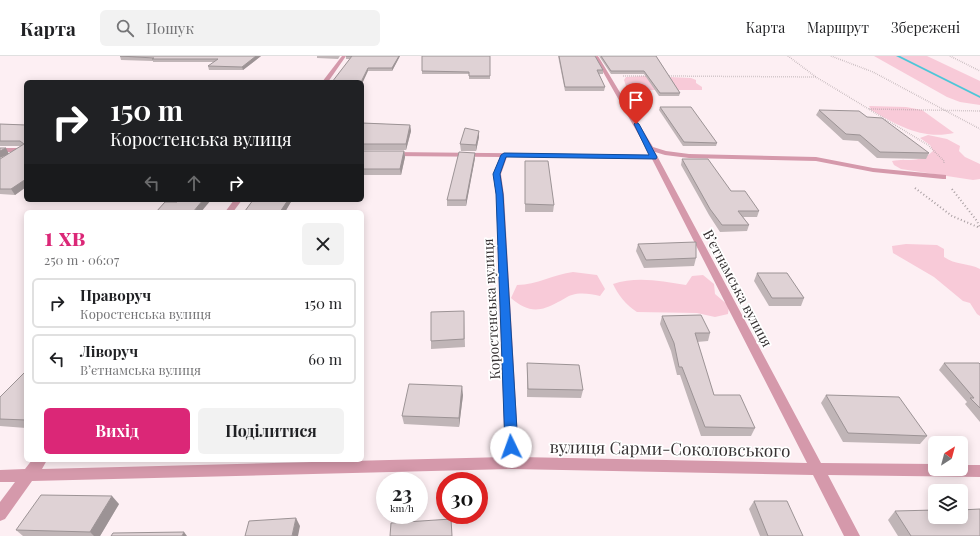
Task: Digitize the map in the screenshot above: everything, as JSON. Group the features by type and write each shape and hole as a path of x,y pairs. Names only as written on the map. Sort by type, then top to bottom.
{"street":[{"path":"326,80 344,56"},
{"name":"Вʼєтнамська вулиця","path":"596,56 609,76 652,153 852,536"},
{"path":"0,150 24,150"},
{"path":"11,156 24,150"},
{"path":"386,154 504,155 665,152 689,156 816,159 873,170 943,177"},
{"name":"Коростенська вулиця","path":"504,155 497,174 500,194 512,463"},
{"path":"0,514 38,462"},
{"name":"вулиця Сарми-Соколовського","path":"0,476 512,463 818,469 980,470"}],"path":[{"path":"788,56 816,77 928,145 944,161 946,170 943,177 977,221 980,228"},
{"path":"831,56 873,72 980,129"},
{"path":"950,56 980,71"},
{"path":"609,76 649,76"},
{"path":"665,76 816,77"},
{"path":"868,109 980,111"},
{"path":"913,187 952,216 980,228"}],"shaded area":[{"path":"874,56 927,56 980,81 980,105 960,102 947,97"},
{"path":"646,76 691,78 696,80 696,83 702,87 702,90 630,90 626,86 624,80 626,77"},
{"path":"869,106 906,107 922,110 954,133 942,135 921,133 910,130 871,110"},
{"path":"928,135 947,139 960,146 959,151 965,157 980,164 980,179 973,180 901,169 894,165 892,161 923,158 933,151 930,145 920,138"},
{"path":"906,244 937,245 944,249 944,257 948,260 980,269 980,316 970,303 963,301 934,277 893,253 892,246"},
{"path":"573,272 597,275 605,289 600,296 575,294 568,296 551,306 539,309 522,306 511,298 517,285 524,285"},
{"path":"703,275 714,284 715,294 729,306 728,314 715,317 697,313 637,312 623,300 613,284 631,280 640,280 686,285 692,276"}],"building":[{"path":"120,56 256,56 242,67 208,66 218,59 152,59 154,58"},
{"path":"352,56 399,56 392,68 368,68 362,80 334,80"},
{"path":"422,56 490,56 490,76 469,76 469,72 422,71"},
{"path":"559,56 595,56 603,70 597,70 605,87 565,87"},
{"path":"601,56 656,56 680,93 660,93 644,71 611,71"},
{"path":"660,107 691,107 717,143 684,142"},
{"path":"819,110 859,111 867,117 882,118 929,153 880,152 860,135 846,134"},
{"path":"364,123 410,125 406,144 364,144"},
{"path":"0,124 24,125 24,144 20,141 0,141"},
{"path":"465,128 479,131 476,145 460,144"},
{"path":"24,144 24,180 11,189 0,189 0,159"},
{"path":"364,151 404,151 400,169 364,169"},
{"path":"459,152 475,153 466,200 447,200"},
{"path":"682,159 708,159 731,191 745,191 759,211 738,211 749,225 722,225 710,209"},
{"path":"525,161 548,161 554,205 525,204"},
{"path":"165,202 201,202 195,210 158,210"},
{"path":"252,202 287,202 281,210 246,210"},
{"path":"696,242 696,258 646,260 638,244"},
{"path":"757,273 787,273 804,298 772,298"},
{"path":"464,311 464,339 431,341 431,312"},
{"path":"701,315 710,333 695,333 714,395 740,395 755,428 705,427 682,367 679,367 674,343 662,316"},
{"path":"527,363 579,365 583,390 528,389"},
{"path":"944,363 980,364 980,408 970,398 974,398"},
{"path":"24,373 24,420 0,419 0,397"},
{"path":"409,384 462,386 459,418 402,416"},
{"path":"826,395 899,397 927,436 848,433"},
{"path":"41,495 112,496 90,532 16,530"},
{"path":"754,501 787,501 803,536 768,536"},
{"path":"980,509 980,536 911,536 895,511 928,510 928,524 968,524 968,510"},
{"path":"296,518 292,536 245,536 249,521"},
{"path":"436,520 436,524 451,524 452,536 390,536 391,524 428,524 428,521"},
{"path":"184,532 182,536 111,536 113,533"}],"waterway":[{"path":"898,56 980,97"}],"route":[{"path":"511,447 500,194 497,174 504,155 654,157 636,124"}]}
